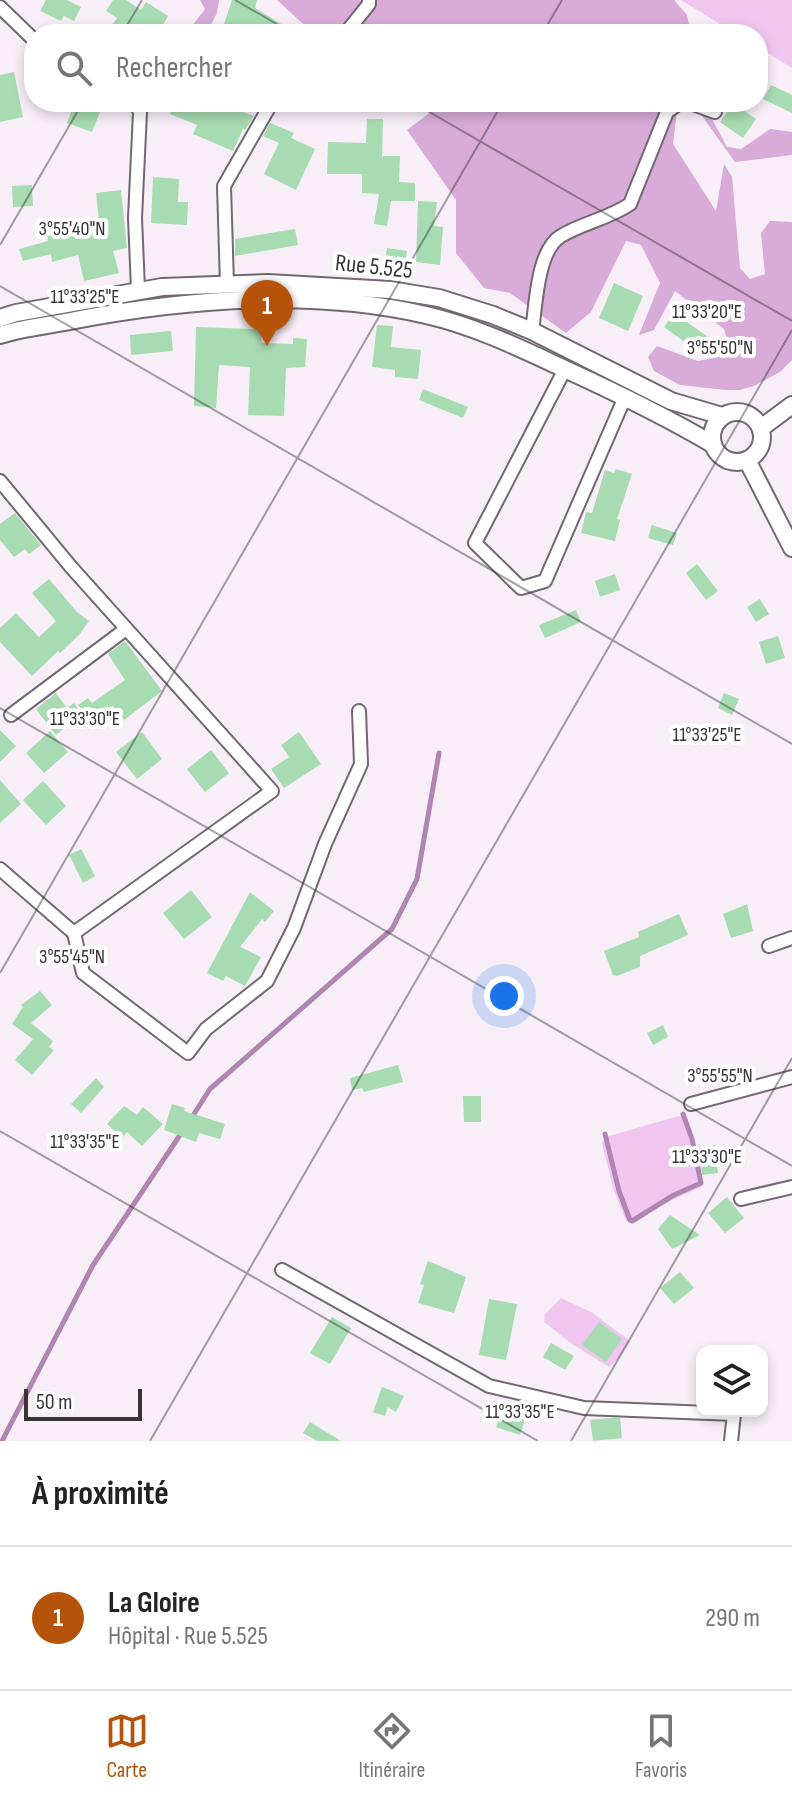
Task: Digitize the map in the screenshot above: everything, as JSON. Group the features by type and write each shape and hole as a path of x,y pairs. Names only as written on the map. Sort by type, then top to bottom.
{"street":[{"path":"353,24 369,0"},
{"path":"0,7 24,30"},
{"path":"138,289 135,218 140,112"},
{"path":"227,284 224,186 266,112"},
{"path":"532,331 544,258 551,243 630,204 667,112"},
{"name":"Rue 5.525","path":"0,318 138,289 227,284 336,285 390,290 439,298 532,331 671,401 722,416"},
{"name":"Rue 5.525","path":"0,335 109,313 259,301 342,302 429,315 518,347 666,416 712,444"},
{"path":"565,369 475,543 521,588 545,581 625,397"},
{"path":"761,428 792,405"},
{"path":"737,411 752,416 761,428 761,443 754,456 747,460 731,462 723,458 712,444 713,429 722,416 737,411"},
{"path":"747,460 792,548"},
{"path":"0,481 50,543 272,791 74,933"},
{"path":"11,715 126,629"},
{"path":"0,869 74,933 83,973 188,1053 206,1029 267,981 294,928 325,844 361,764 359,711"},
{"path":"769,946 792,938"},
{"path":"691,1104 792,1077"},
{"path":"741,1199 792,1187"},
{"path":"282,1270 489,1386 584,1408 734,1414 731,1441"}],"shaded area":[{"path":"200,0 219,0 211,24 194,24 205,9"},
{"path":"277,0 674,0 687,15 689,24 303,24"},
{"path":"681,0 792,0 792,68 768,53 768,24 720,24"},
{"path":"431,112 677,112 673,144 716,211 724,164 732,177 740,268 750,279 765,274 761,233 770,221 792,222 792,360 780,372 740,390 680,385 654,371 648,357 657,346 698,361 724,356 728,343 724,329 675,291 654,330 639,335 660,283 641,245 626,241 591,312 566,333 510,293 484,288 456,253 456,200 407,130"},
{"path":"699,112 708,112 727,147 741,149 770,129 792,132 792,155 735,162"},
{"path":"678,1116 685,1117 690,1129 701,1187 661,1205 636,1222 626,1221 613,1188 602,1143 606,1137"},
{"path":"561,1298 591,1312 630,1341 609,1367 544,1322 545,1314"}],"building":[{"path":"46,0 67,0 81,7 74,21 64,16 61,21 40,11"},
{"path":"113,0 126,0 141,10 146,2 168,16 164,24 112,24 117,18 106,11"},
{"path":"232,0 257,0 255,8 281,24 224,24"},
{"path":"14,72 23,117 0,122 0,75"},
{"path":"771,85 792,95 792,113 768,101"},
{"path":"71,112 100,112 92,132 67,123"},
{"path":"242,112 254,116 243,129 233,151 193,134 197,125 170,114"},
{"path":"727,112 746,112 756,119 743,138 720,122"},
{"path":"367,119 383,119 382,159 383,156 400,156 399,182 415,183 415,201 391,201 387,226 374,224 379,194 362,193 362,174 327,174 328,142 366,143"},
{"path":"270,123 294,133 291,138 315,149 296,190 264,174 279,143 263,136"},
{"path":"153,177 179,179 178,202 188,202 187,225 151,223"},
{"path":"32,185 33,206 13,207 12,186"},
{"path":"121,190 127,248 113,251 119,273 84,281 78,255 52,262 51,254 23,261 19,249 48,241 47,236 99,222 96,193"},
{"path":"418,201 437,202 434,226 443,227 440,265 416,262"},
{"path":"295,229 298,245 235,256 235,239"},
{"path":"387,248 407,251 405,263 385,261"},
{"path":"614,283 643,296 628,331 599,318"},
{"path":"674,313 715,342 704,356 664,327"},
{"path":"377,325 393,326 391,347 421,350 418,379 395,377 395,370 372,367"},
{"path":"196,327 260,329 262,343 293,344 293,338 307,339 305,367 286,368 284,416 248,415 250,367 219,365 216,408 194,406"},
{"path":"171,331 173,351 131,355 130,335"},
{"path":"423,389 468,407 463,418 419,400"},
{"path":"616,469 632,474 617,519 620,520 615,541 581,533 586,512 592,513 605,470 614,473"},
{"path":"15,513 41,545 29,554 25,549 14,557 0,540 0,524"},
{"path":"652,525 677,533 673,545 648,538"},
{"path":"697,564 718,591 706,600 686,573"},
{"path":"615,574 620,590 600,597 595,581"},
{"path":"49,579 77,612 89,621 79,635 32,676 0,642 0,628 16,613 39,637 56,621 32,593"},
{"path":"760,599 769,614 756,622 747,607"},
{"path":"576,610 581,622 545,638 539,625"},
{"path":"778,636 785,658 766,664 759,642"},
{"path":"125,641 162,691 124,720 113,706 92,723 78,705 88,698 92,703 125,680 108,654"},
{"path":"56,693 67,708 74,703 82,714 56,735 36,709"},
{"path":"724,693 739,699 732,715 718,708"},
{"path":"0,730 16,746 0,762"},
{"path":"50,731 68,752 44,773 26,753"},
{"path":"142,732 162,759 137,779 116,752"},
{"path":"299,732 321,764 284,788 271,769 289,757 281,745"},
{"path":"211,750 229,773 205,792 187,769"},
{"path":"0,780 21,804 0,823"},
{"path":"43,781 66,806 46,825 23,800"},
{"path":"81,849 95,876 83,883 69,855"},
{"path":"191,890 212,917 184,939 163,913"},
{"path":"250,892 274,911 265,922 262,919 240,947 261,957 245,986 226,976 223,981 207,973"},
{"path":"747,904 753,931 731,938 723,914"},
{"path":"679,914 688,935 640,956 640,967 613,975 604,951 639,937 638,932"},
{"path":"40,991 52,1005 31,1023 53,1041 49,1047 54,1050 32,1075 15,1060 33,1039 12,1024 23,1007 21,1005"},
{"path":"663,1025 668,1037 653,1045 647,1033"},
{"path":"398,1065 403,1082 364,1092 362,1088 352,1090 350,1078"},
{"path":"96,1078 104,1087 81,1113 71,1104"},
{"path":"463,1096 481,1096 481,1122 464,1122"},
{"path":"172,1104 225,1124 220,1139 199,1133 196,1142 164,1130"},
{"path":"124,1106 137,1115 143,1107 163,1124 142,1146 127,1132 122,1138 107,1124"},
{"path":"715,1145 718,1173 702,1175 699,1147"},
{"path":"727,1197 744,1218 725,1233 708,1213"},
{"path":"670,1215 700,1235 672,1249 658,1229"},
{"path":"428,1261 466,1277 454,1313 418,1303 424,1285 420,1284"},
{"path":"680,1272 694,1288 674,1304 660,1288"},
{"path":"489,1299 517,1304 506,1360 479,1355"},
{"path":"332,1317 351,1328 330,1364 310,1353"},
{"path":"599,1322 622,1339 606,1362 582,1345"},
{"path":"551,1343 574,1356 565,1370 543,1357"},
{"path":"382,1387 404,1396 396,1412 388,1407 385,1416 373,1412"},
{"path":"504,1402 528,1410 520,1435 496,1427"},
{"path":"620,1418 622,1438 593,1441 590,1420"},
{"path":"310,1422 341,1441 317,1441 303,1433"}],"waterway":[{"path":"192,1117 210,1089 392,929 417,879 439,753"},
{"path":"605,1134 619,1191 632,1221 674,1195 701,1183 683,1114"},
{"path":"2,1441 93,1265 182,1132"}],"place":[{"name":"La Gloire","path":"267,346"}]}
